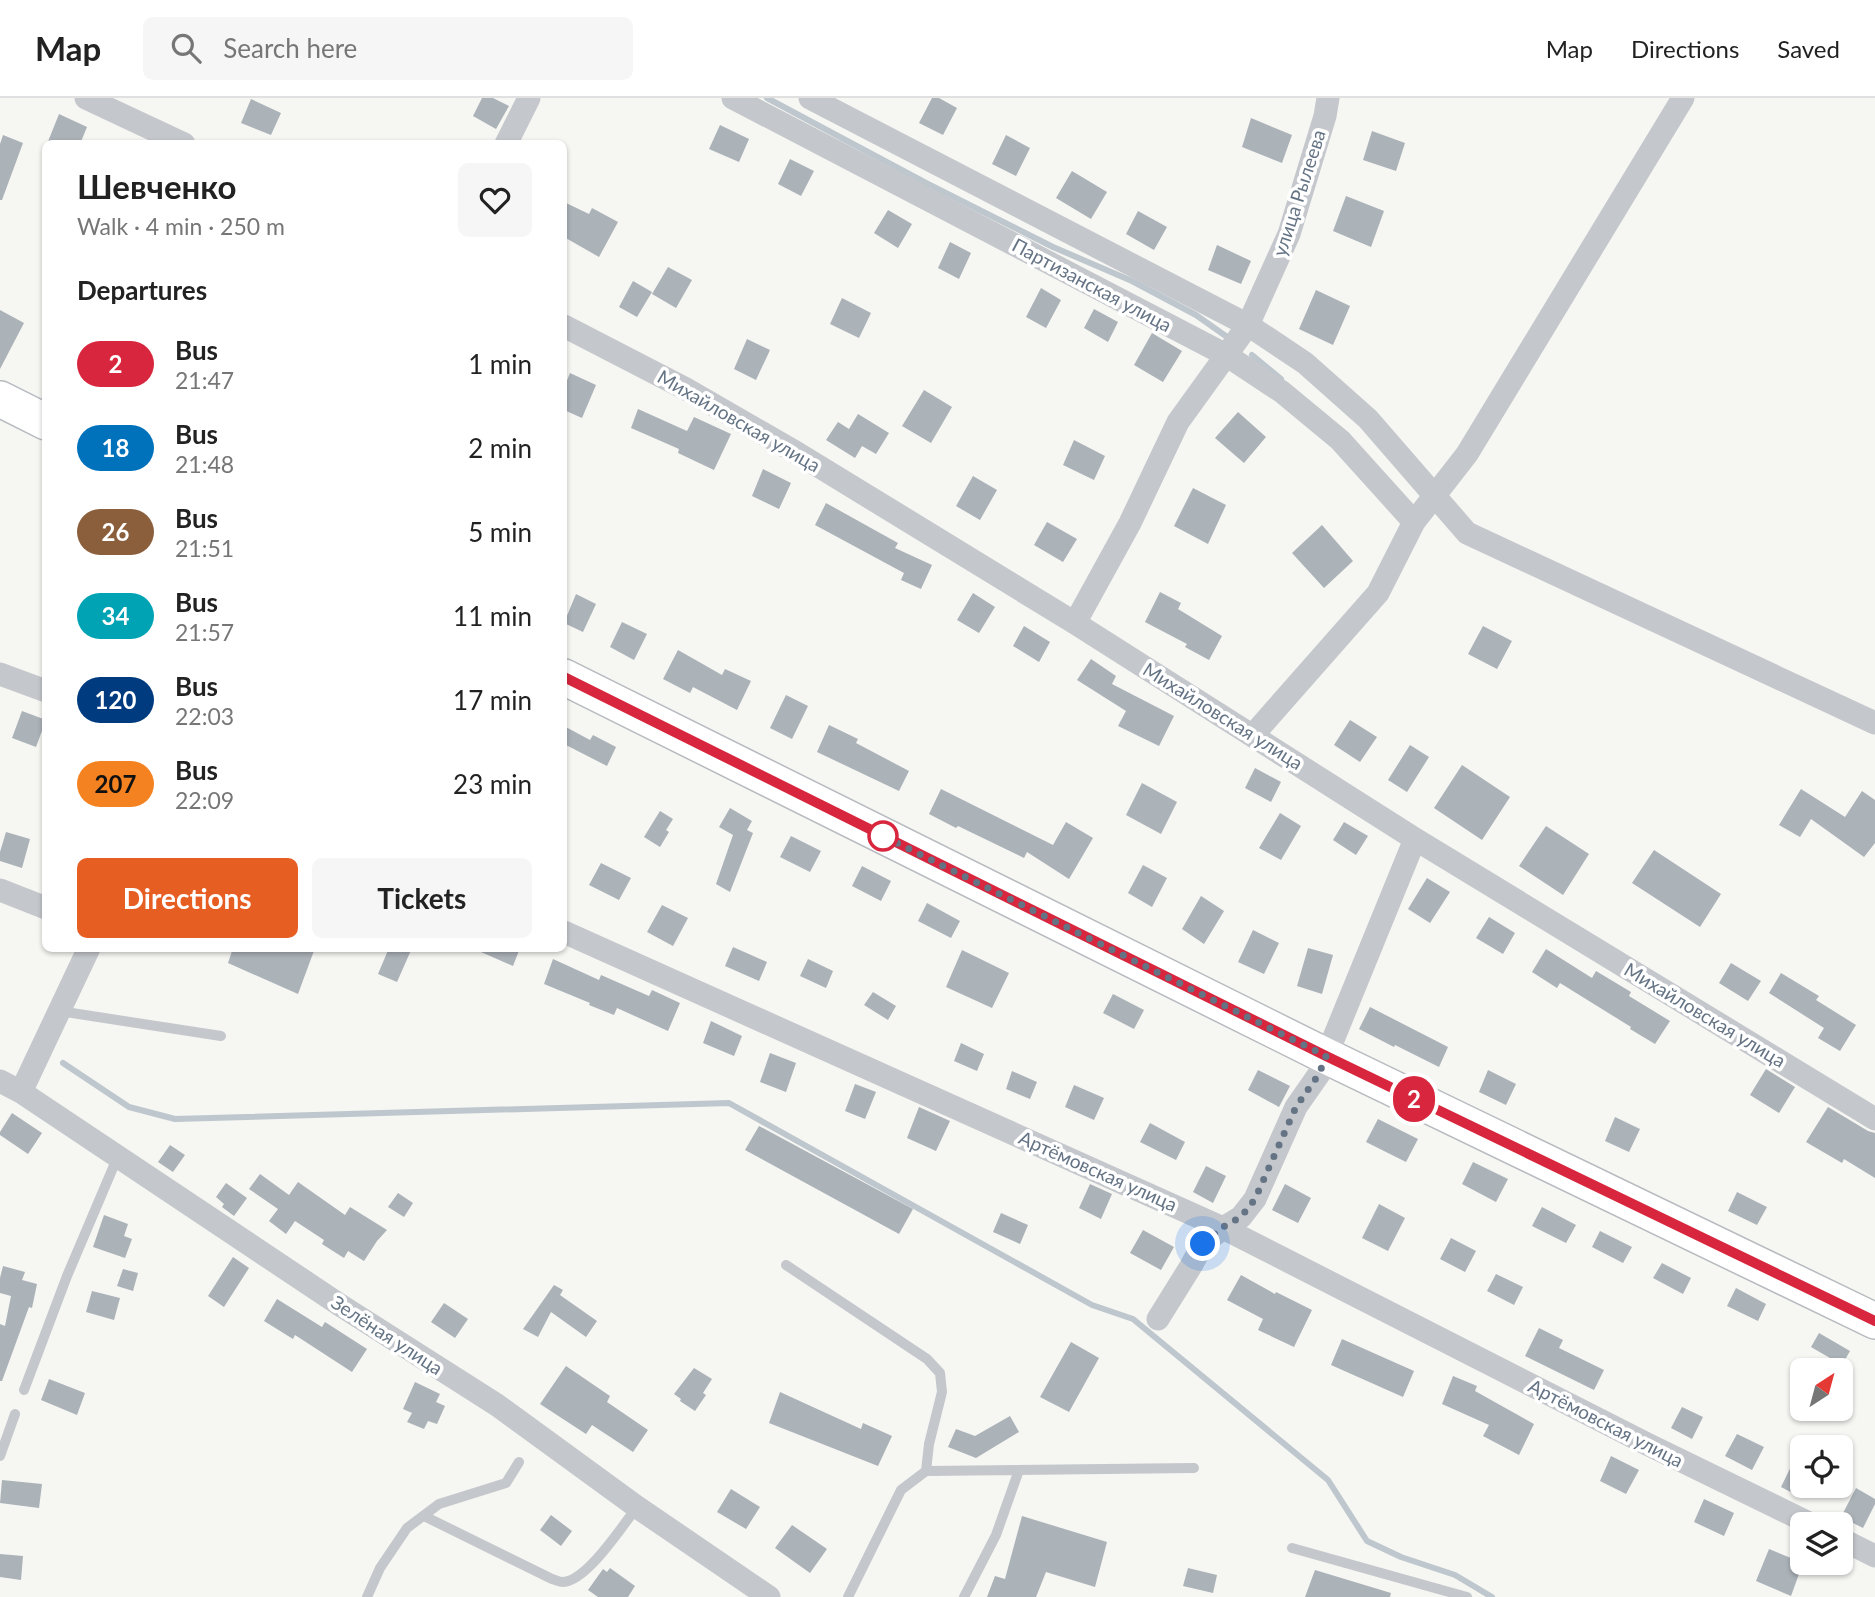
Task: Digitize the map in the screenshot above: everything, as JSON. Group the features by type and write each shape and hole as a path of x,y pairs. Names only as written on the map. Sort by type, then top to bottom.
{"main road":[{"path":"0,399 42,420"},
{"path":"567,678 1326,1056 1875,1321"}],"street":[{"path":"86,98 175,140"},
{"path":"508,140 529,98"},
{"name":"Партизанская улица","path":"733,98 1226,355 1282,392 1340,440 1414,522"},
{"name":"Партизанская улица","path":"810,98 1248,324 1305,363 1368,419 1467,533 1875,723"},
{"name":"улица Рылеева","path":"1074,624 1130,523 1178,422 1248,324 1289,234 1328,98"},
{"path":"1253,735 1378,593 1414,522 1467,454 1683,98"},
{"name":"Михайловская улица","path":"567,328 686,389 797,453 1253,735 1415,839 1875,1119"},
{"path":"0,674 42,690"},
{"path":"1158,1319 1203,1244 1223,1227 1241,1217 1255,1199 1296,1107 1319,1074 1415,839"},
{"path":"0,890 42,906"},
{"name":"Артёмовская улица","path":"567,933 1223,1227 1647,1444 1790,1514"},
{"path":"21,1092 87,952"},
{"name":"Зелёная улица","path":"0,1081 21,1092 340,1305 497,1405 637,1507 769,1597"},
{"path":"1853,1545 1875,1556"}],"lane":[{"path":"59,1012 220,1036"},
{"path":"24,1390 67,1276 118,1156"},
{"path":"786,1265 927,1359 940,1373 942,1392 929,1444 926,1471"},
{"path":"0,1456 15,1414"},
{"path":"367,1597 380,1568 407,1528 439,1504 506,1483 519,1462"},
{"path":"848,1597 901,1490 926,1471 1194,1468"},
{"path":"964,1597 996,1535 1019,1470"},
{"path":"424,1516 552,1579 565,1582 595,1562 637,1507"},
{"path":"1292,1548 1467,1597"}],"building":[{"path":"482,98 493,98 509,106 496,129 473,116"},
{"path":"932,98 939,98 957,108 943,135 919,123"},
{"path":"251,99 281,113 271,135 241,123"},
{"path":"59,114 87,127 82,140 49,140"},
{"path":"1251,118 1292,135 1282,163 1242,147"},
{"path":"720,125 749,139 739,162 709,149"},
{"path":"1372,131 1405,143 1396,171 1363,160"},
{"path":"3,135 23,143 0,200 0,144"},
{"path":"1006,135 1030,148 1016,176 992,164"},
{"path":"790,159 814,171 801,196 778,184"},
{"path":"1072,171 1107,192 1091,219 1056,198"},
{"path":"1346,196 1384,211 1371,247 1333,231"},
{"path":"567,203 589,214 592,208 618,222 599,257 567,239"},
{"path":"888,210 912,224 898,248 874,233"},
{"path":"1138,211 1167,227 1154,250 1126,234"},
{"path":"950,242 971,253 959,279 938,268"},
{"path":"1217,245 1251,261 1241,284 1208,270"},
{"path":"668,267 692,280 676,308 652,294"},
{"path":"633,281 652,292 637,317 619,307"},
{"path":"1041,288 1061,300 1046,328 1026,317"},
{"path":"1316,290 1350,306 1333,345 1299,329"},
{"path":"842,298 871,313 859,338 830,324"},
{"path":"1094,309 1118,322 1108,342 1084,328"},
{"path":"0,310 24,323 0,369"},
{"path":"1152,333 1182,351 1163,382 1134,365"},
{"path":"747,339 770,350 756,380 734,369"},
{"path":"570,373 596,385 582,418 567,411 567,380"},
{"path":"924,390 952,407 931,443 902,426"},
{"path":"638,409 687,431 694,417 731,434 714,470 678,453 679,449 631,428"},
{"path":"1238,412 1266,437 1244,463 1215,438"},
{"path":"858,414 889,433 876,454 862,446 855,458 826,440 838,422 849,429"},
{"path":"1074,440 1105,456 1094,480 1063,465"},
{"path":"763,469 791,483 779,509 752,496"},
{"path":"973,476 997,490 980,520 956,506"},
{"path":"1193,488 1226,505 1208,544 1174,526"},
{"path":"826,503 898,543 895,548 932,565 921,589 901,580 904,573 815,525"},
{"path":"1047,522 1077,539 1063,562 1034,545"},
{"path":"1322,525 1353,561 1324,588 1292,553"},
{"path":"1160,592 1181,603 1178,609 1222,636 1209,660 1185,647 1187,644 1145,622"},
{"path":"973,593 995,607 979,633 957,620"},
{"path":"576,594 596,604 583,632 567,624 567,616"},
{"path":"622,622 647,634 634,660 610,647"},
{"path":"1024,626 1050,642 1039,662 1013,646"},
{"path":"1483,626 1512,641 1497,669 1468,654"},
{"path":"678,650 722,675 725,669 751,681 737,710 693,687 690,693 663,679"},
{"path":"1091,659 1116,676 1112,684 1174,716 1159,746 1118,726 1126,711 1077,680"},
{"path":"786,695 808,706 792,739 770,728"},
{"path":"22,711 42,718 42,731 36,747 12,738"},
{"path":"1350,720 1377,737 1360,762 1334,745"},
{"path":"829,725 858,739 856,743 909,771 899,791 817,752"},
{"path":"567,728 590,740 593,735 616,747 607,766 567,746"},
{"path":"1410,745 1429,757 1407,792 1388,780"},
{"path":"1462,765 1510,797 1482,840 1434,808"},
{"path":"1255,768 1281,782 1271,802 1245,788"},
{"path":"1142,783 1177,802 1161,834 1126,815"},
{"path":"941,789 1053,845 1066,822 1093,838 1069,879 1027,852 1024,858 929,814"},
{"path":"1801,789 1845,817 1862,791 1875,800 1875,843 1864,857 1811,819 1800,837 1779,825"},
{"path":"730,808 752,821 747,830 753,833 730,892 716,884 733,835 719,827"},
{"path":"660,811 673,819 660,847 644,837"},
{"path":"1280,813 1301,826 1281,860 1259,848"},
{"path":"1344,822 1368,836 1356,855 1333,840"},
{"path":"1546,826 1589,854 1563,895 1519,866"},
{"path":"6,832 30,839 22,868 0,861"},
{"path":"791,836 821,851 810,872 780,857"},
{"path":"1654,850 1721,894 1700,927 1632,883"},
{"path":"601,863 631,878 619,900 589,885"},
{"path":"1143,865 1167,878 1152,907 1128,893"},
{"path":"862,866 891,881 881,901 852,886"},
{"path":"1427,878 1450,892 1430,923 1408,909"},
{"path":"1201,896 1224,911 1204,944 1182,929"},
{"path":"927,903 960,921 951,938 918,921"},
{"path":"662,905 688,918 673,946 647,932"},
{"path":"1489,917 1515,933 1503,954 1476,938"},
{"path":"1253,930 1279,943 1264,974 1238,962"},
{"path":"733,947 767,962 759,981 725,966"},
{"path":"1308,948 1333,955 1322,994 1297,986"},
{"path":"1546,949 1592,978 1596,971 1631,992 1629,996 1670,1021 1655,1044 1560,983 1557,988 1532,972"},
{"path":"962,950 1009,973 992,1008 946,987"},
{"path":"232,952 314,952 298,994 228,963"},
{"path":"387,952 410,952 397,982 378,974"},
{"path":"481,952 518,952 513,966"},
{"path":"553,959 599,980 601,975 649,996 652,990 680,1003 668,1031 617,1008 614,1015 544,984"},
{"path":"808,959 833,971 826,988 800,976"},
{"path":"1731,963 1761,981 1748,1001 1719,983"},
{"path":"1781,973 1819,996 1816,1000 1856,1025 1840,1051 1818,1038 1824,1028 1769,993"},
{"path":"873,992 896,1006 888,1020 864,1005"},
{"path":"1113,994 1144,1010 1134,1029 1103,1013"},
{"path":"1370,1007 1448,1047 1439,1067 1359,1029"},
{"path":"711,1021 742,1036 734,1056 703,1043"},
{"path":"961,1043 984,1054 977,1071 954,1061"},
{"path":"770,1053 796,1063 786,1092 760,1082"},
{"path":"1766,1069 1795,1087 1779,1113 1750,1095"},
{"path":"1258,1070 1290,1086 1279,1107 1248,1090"},
{"path":"1488,1070 1516,1084 1506,1105 1479,1092"},
{"path":"1012,1071 1037,1082 1030,1099 1006,1089"},
{"path":"855,1084 876,1092 865,1119 845,1111"},
{"path":"1074,1085 1104,1098 1094,1120 1065,1107"},
{"path":"919,1107 950,1121 936,1151 907,1138"},
{"path":"1828,1107 1875,1133 1875,1178 1844,1159 1842,1163 1806,1142"},
{"path":"12,1113 42,1133 28,1154 0,1135"},
{"path":"1615,1117 1640,1129 1629,1152 1605,1141"},
{"path":"1378,1119 1418,1139 1406,1162 1366,1142"},
{"path":"1150,1123 1185,1142 1176,1160 1140,1142"},
{"path":"759,1126 913,1209 899,1234 745,1150"},
{"path":"170,1145 185,1155 173,1172 158,1162"},
{"path":"1473,1162 1508,1179 1496,1202 1462,1184"},
{"path":"1206,1166 1226,1176 1213,1203 1193,1192"},
{"path":"260,1174 289,1195 298,1182 345,1215 350,1207 387,1230 364,1261 348,1251 344,1258 322,1244 324,1240 295,1221 286,1234 269,1221 278,1209 249,1189"},
{"path":"226,1183 247,1198 234,1216 222,1207 224,1204 216,1197"},
{"path":"1090,1184 1112,1194 1101,1219 1079,1208"},
{"path":"1285,1184 1311,1198 1298,1223 1272,1210"},
{"path":"1737,1192 1767,1207 1757,1225 1728,1211"},
{"path":"398,1193 413,1203 404,1217 388,1207"},
{"path":"1379,1204 1405,1218 1388,1251 1362,1238"},
{"path":"1542,1207 1576,1225 1566,1243 1532,1226"},
{"path":"1001,1213 1028,1225 1020,1244 993,1232"},
{"path":"104,1215 128,1224 124,1236 132,1239 125,1258 93,1247"},
{"path":"1143,1230 1174,1247 1161,1270 1130,1253"},
{"path":"1600,1231 1632,1247 1623,1263 1592,1247"},
{"path":"1451,1238 1476,1251 1465,1272 1440,1259"},
{"path":"233,1257 249,1268 224,1307 208,1296"},
{"path":"1662,1263 1691,1278 1683,1294 1653,1278"},
{"path":"3,1266 25,1272 22,1280 37,1284 32,1308 29,1307 0,1381 0,1324 5,1326 11,1296 0,1293"},
{"path":"123,1269 138,1273 133,1291 117,1286"},
{"path":"1496,1274 1523,1287 1514,1305 1487,1291"},
{"path":"1241,1275 1312,1310 1294,1347 1258,1330 1263,1319 1227,1300"},
{"path":"554,1285 563,1290 560,1295 597,1321 586,1337 551,1312 538,1337 523,1329"},
{"path":"1736,1288 1766,1304 1758,1321 1727,1306"},
{"path":"92,1291 120,1298 114,1320 86,1312"},
{"path":"277,1299 322,1327 325,1322 367,1349 352,1372 295,1335 293,1339 264,1321"},
{"path":"444,1303 468,1319 455,1338 431,1322"},
{"path":"1539,1328 1563,1340 1559,1348 1604,1370 1594,1390 1525,1356"},
{"path":"1819,1333 1850,1351 1846,1358 1830,1358 1811,1347"},
{"path":"1342,1339 1414,1371 1403,1397 1331,1365"},
{"path":"1071,1342 1099,1358 1069,1412 1040,1397"},
{"path":"566,1366 610,1396 607,1402 648,1430 633,1452 592,1425 586,1434 540,1404"},
{"path":"694,1368 712,1379 703,1393 706,1395 695,1411 674,1394"},
{"path":"1453,1376 1477,1386 1475,1391 1534,1424 1519,1455 1483,1436 1489,1425 1442,1404"},
{"path":"49,1379 85,1393 77,1415 41,1400"},
{"path":"415,1382 440,1394 436,1402 445,1406 437,1424 428,1421 424,1429 407,1422 412,1413 403,1409"},
{"path":"780,1392 861,1429 863,1423 892,1436 878,1466 769,1423"},
{"path":"1682,1407 1703,1417 1692,1439 1671,1428"},
{"path":"1010,1416 1019,1432 976,1458 948,1447 956,1429 975,1436"},
{"path":"1737,1434 1764,1447 1752,1470 1725,1456"},
{"path":"1611,1456 1639,1470 1626,1494 1600,1481"},
{"path":"1790,1469 1790,1492 1781,1487"},
{"path":"2,1480 42,1484 39,1508 0,1503"},
{"path":"1856,1488 1875,1499 1863,1528 1853,1523 1853,1512 1844,1512"},
{"path":"731,1489 760,1507 746,1529 717,1512"},
{"path":"1704,1499 1734,1513 1724,1536 1694,1522"},
{"path":"551,1515 572,1531 561,1546 540,1530"},
{"path":"1022,1516 1107,1542 1095,1587 1046,1572 1036,1597 987,1597 995,1576 1005,1579"},
{"path":"792,1525 827,1549 810,1573 775,1548"},
{"path":"1769,1549 1790,1558 1790,1575 1799,1575 1791,1596 1756,1581"},
{"path":"0,1554 23,1556 21,1580 0,1577"},
{"path":"610,1568 635,1586 628,1597 598,1597 588,1590 603,1569 607,1572"},
{"path":"1188,1568 1217,1575 1213,1593 1183,1586"},
{"path":"1315,1570 1391,1593 1390,1597 1305,1597"}],"waterway":[{"path":"767,98 1053,247 1132,281 1196,315 1230,339"},
{"path":"1252,355 1281,379"},
{"path":"63,1063 129,1107 175,1119 729,1103 1092,1305 1133,1319 1328,1480 1367,1541 1401,1557 1455,1575 1492,1597"}],"bus line":[{"name":"2","path":"567,678 1326,1056 1875,1321"}],"route":[{"path":"883,836 879,834 1326,1056 1319,1074 1296,1107 1255,1199 1241,1217 1223,1227 1203,1244"}]}
